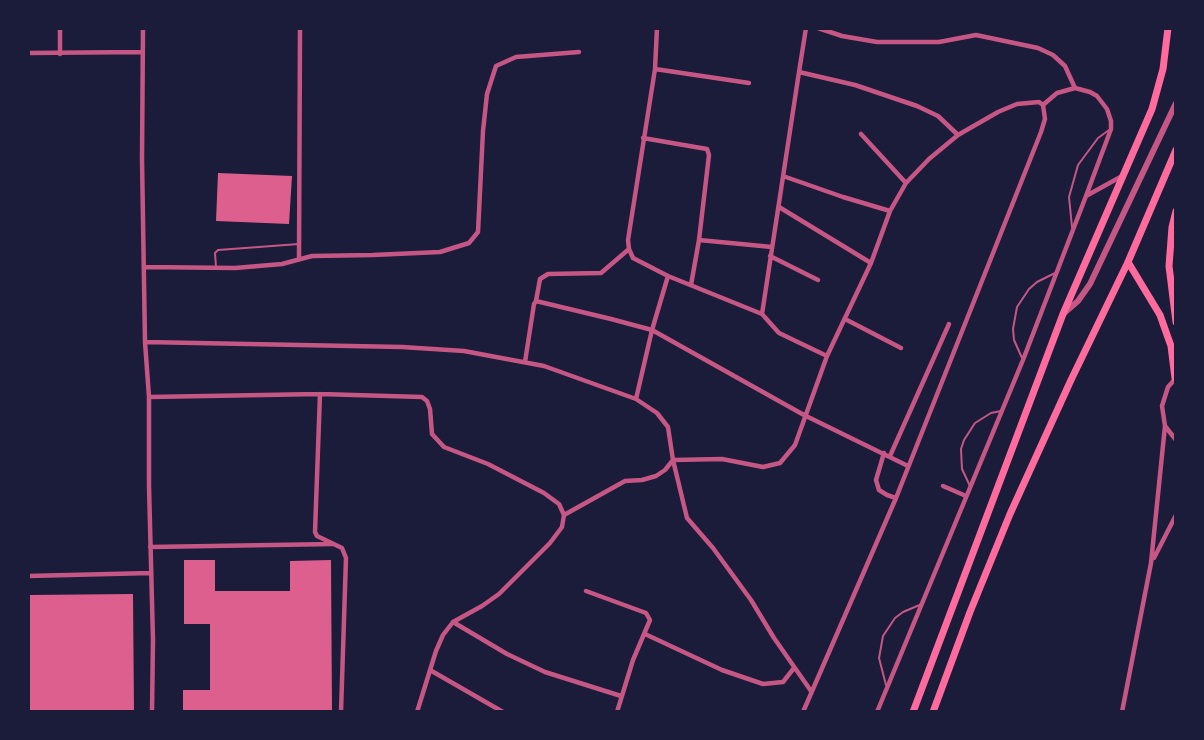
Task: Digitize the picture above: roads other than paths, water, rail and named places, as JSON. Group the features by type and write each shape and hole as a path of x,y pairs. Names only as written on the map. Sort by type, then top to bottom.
{"main road":[{"path":"914,711 1063,314 1152,109 1158,89 1168,28"},
{"path":"933,711 1010,514 1128,262 1176,150"},
{"path":"1176,211 1172,227 1169,266 1176,322"},
{"path":"1128,262 1163,322 1171,346 1175,378"}],"street":[{"path":"60,28 60,54"},
{"path":"143,28 144,267 145,342 149,397 152,711"},
{"path":"299,259 300,28"},
{"path":"657,28 655,69 628,240 633,258 668,276 762,314 779,333 827,356"},
{"path":"762,314 806,28"},
{"path":"818,28 852,39 877,42 939,42 976,35 1038,48 1059,60 1070,73 1075,88"},
{"path":"28,53 143,52"},
{"path":"144,267 235,268 282,264 312,256 440,252 469,243 478,232 487,94 496,66 516,57 579,52"},
{"path":"655,69 750,83"},
{"path":"799,72 855,86 917,106 938,116 958,135"},
{"path":"877,711 1023,360 1111,129 1110,116 1103,102 1090,92 1075,88 1057,93 1044,105"},
{"path":"673,460 722,459 763,467 780,464 795,445 827,356 871,263 890,210 906,183 929,159 958,135 998,112 1017,104 1039,102 1044,105"},
{"path":"1063,314 1078,301 1090,284 1176,103"},
{"path":"803,711 896,498 1041,132 1045,119 1044,105"},
{"path":"861,134 906,183"},
{"path":"643,138 707,149 709,154 691,285"},
{"path":"1086,196 1124,175"},
{"path":"783,176 843,197 890,210"},
{"path":"778,207 871,263"},
{"path":"699,240 772,247"},
{"path":"525,362 540,279 548,274 601,273 629,249"},
{"path":"770,256 818,280"},
{"path":"636,399 652,330 668,276"},
{"path":"536,301 652,330 804,415 908,466"},
{"path":"845,319 901,348"},
{"path":"890,456 949,324"},
{"path":"145,342 402,347 464,351 564,372 636,399 657,414 668,427 673,460 687,518 713,548 751,600 811,691"},
{"path":"1122,711 1151,563 1165,426 1162,406 1164,396 1175,378"},
{"path":"149,397 320,394 422,397 427,401 430,409 432,434 444,447 488,464 544,493 559,504 564,514 562,527 536,559 499,594 453,622 443,635 417,711"},
{"path":"320,394 315,532 317,536 342,548 346,558 341,711"},
{"path":"1165,426 1176,440"},
{"path":"884,453 876,480 879,490 896,498"},
{"path":"564,514 625,481 656,476 673,460"},
{"path":"943,486 966,496"},
{"path":"1151,563 1176,514"},
{"path":"150,547 336,544"},
{"path":"28,576 151,573"},
{"path":"586,591 646,612 650,620 633,660 617,711"},
{"path":"453,622 507,654 545,672 621,696"},
{"path":"645,634 722,670 763,684 783,682 794,668"},
{"path":"430,670 503,711"}],"lane":[{"path":"1073,230 1069,213 1069,197 1075,172 1087,151 1098,138 1111,129"},
{"path":"216,267 215,253 218,250 299,244"},
{"path":"1023,360 1014,340 1013,329 1017,307 1029,289 1057,272"},
{"path":"970,486 965,478 961,459 964,440 969,431 983,417 1001,411"},
{"path":"887,687 879,658 883,636 888,627 903,612 923,604"}]}
